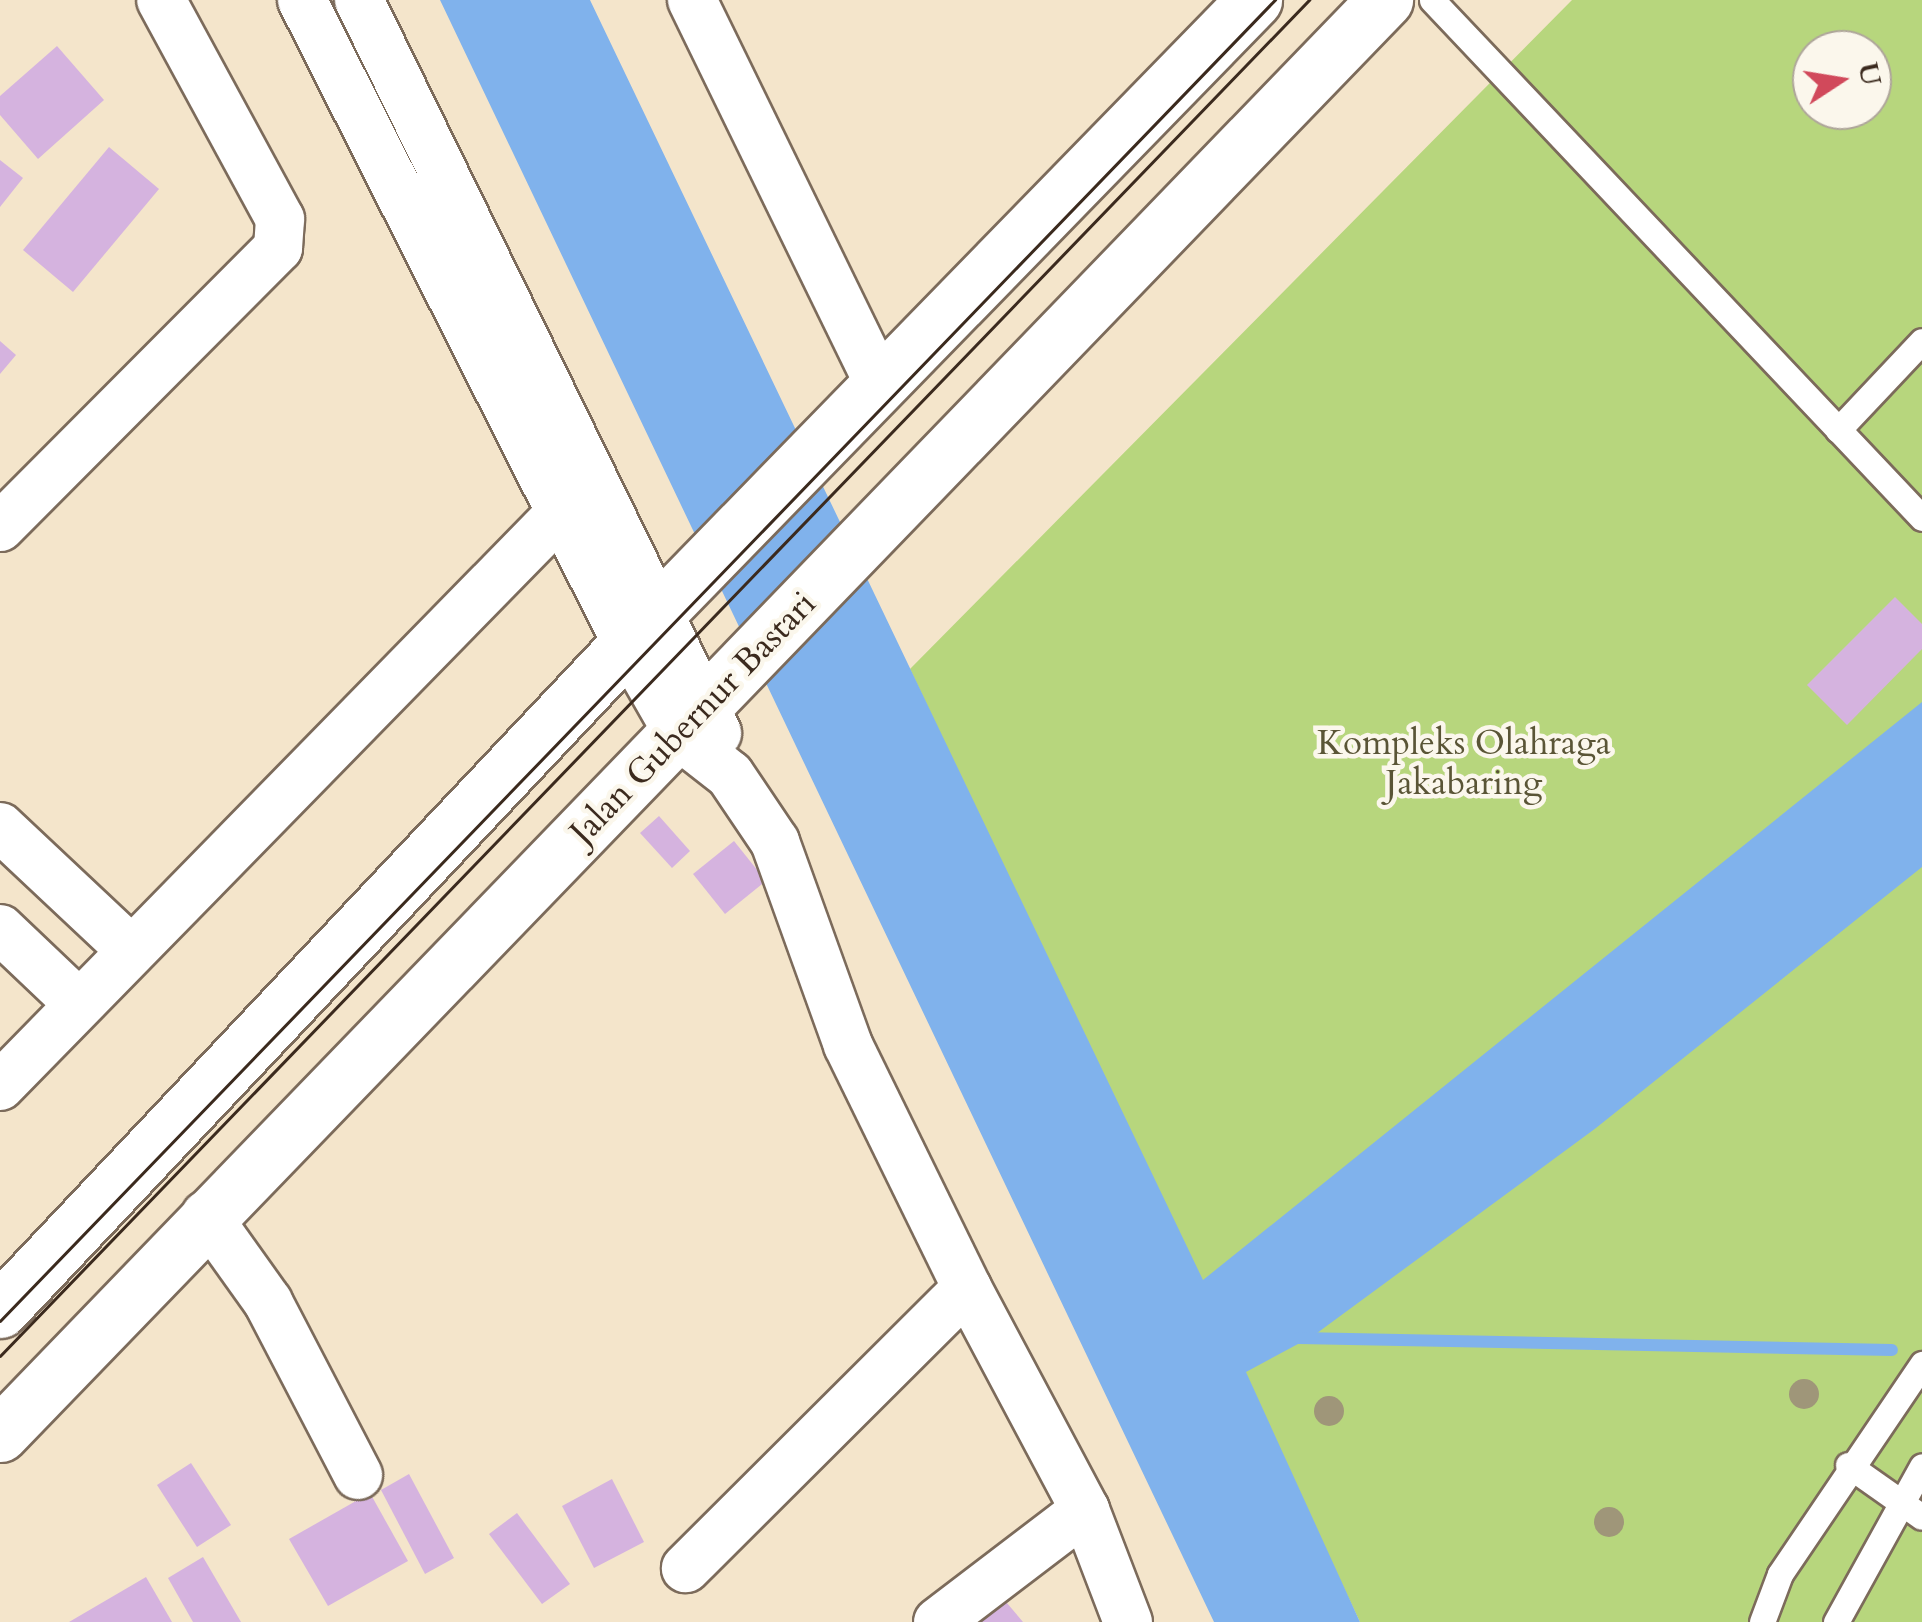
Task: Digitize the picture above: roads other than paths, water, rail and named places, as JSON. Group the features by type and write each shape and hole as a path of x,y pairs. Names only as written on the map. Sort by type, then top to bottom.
{"highway":[{"path":"0,1310 654,618 1254,0"},
{"name":"Jalan Gubernur Bastari","path":"0,1434 206,1216 708,703 1385,0"}],"street":[{"path":"0,526 278,248 280,219 161,0"},
{"path":"302,0 559,516 654,618"},
{"path":"359,0 593,480 654,618 708,703 730,775 775,842 848,1046 968,1288 1085,1510 1128,1622"},
{"path":"692,0 880,384"},
{"path":"0,1086 593,480"},
{"path":"0,828 131,950"},
{"path":"0,929 79,1004"},
{"path":"206,1216 268,1302 358,1475"},
{"path":"686,1568 968,1288"},
{"path":"938,1622 1085,1510"}],"lane":[{"path":"1432,0 1922,518"},
{"path":"1838,430 1922,341"},
{"path":"1762,1622 1780,1574 1848,1464 1922,1364"},
{"path":"1848,1464 1911,1510"},
{"path":"1836,1622 1911,1510 1922,1466"}],"water":[{"path":"440,0 590,0 1203,1280 1922,702 1922,867 1596,1128 1313,1336 1246,1372 1360,1622 1214,1622"}],"waterway":[{"path":"1299,1338 1892,1350"}],"tram line":[{"path":"0,1321 1275,0"},
{"path":"0,1356 1309,0"}],"park label":[{"name":"Kompleks Olahraga Jakabaring","path":"1464,763"}]}
